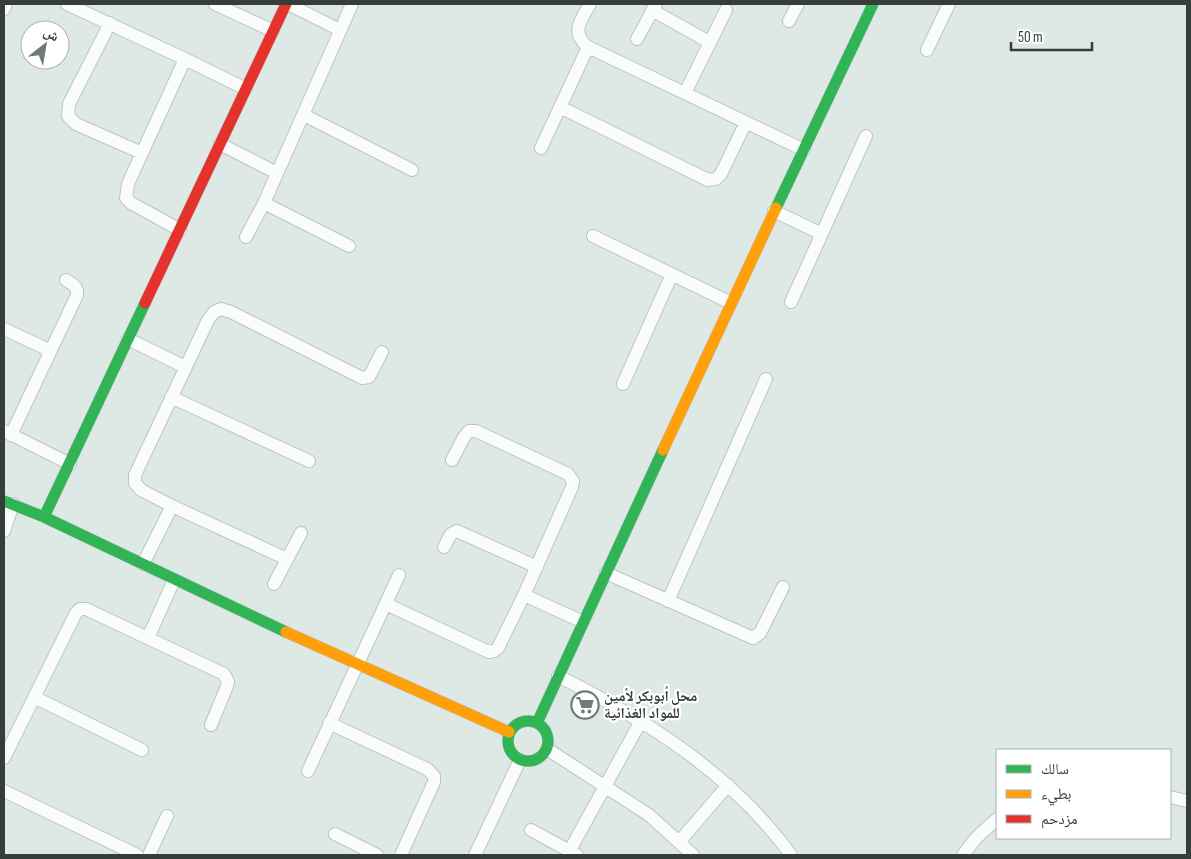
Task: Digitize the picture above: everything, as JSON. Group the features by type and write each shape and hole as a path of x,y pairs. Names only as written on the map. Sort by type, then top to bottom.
{"main road":[{"path":"44,517 287,4"},
{"path":"537,722 731,302 873,4"},
{"path":"8,503 44,517 174,580 509,732"},
{"path":"524,721 537,722 546,731 547,749 540,758 530,762 520,760 514,756 508,745 509,732 513,727 524,721"}],"street":[{"path":"4,9 6,4"},
{"path":"67,4 185,59 246,90"},
{"path":"216,4 273,32"},
{"path":"287,4 340,30"},
{"path":"246,237 264,203 352,4"},
{"path":"590,4 580,22 578,32 582,42 588,47 804,150"},
{"path":"789,21 798,4"},
{"path":"927,50 949,4"},
{"path":"637,39 654,7 709,42"},
{"path":"685,93 726,10"},
{"path":"110,23 69,104 68,116 76,124 142,153"},
{"path":"541,148 588,47"},
{"path":"180,230 131,203 126,198 128,184 185,59"},
{"path":"560,107 708,180 716,179 721,174 746,122"},
{"path":"304,115 412,170"},
{"path":"791,302 866,136"},
{"path":"220,144 277,172"},
{"path":"264,203 349,246"},
{"path":"774,211 822,234"},
{"path":"593,236 731,302"},
{"path":"623,384 672,274"},
{"path":"66,280 76,286 78,290 77,295 7,433 70,464"},
{"path":"287,560 141,490 135,483 135,475 185,367 208,320 214,312 221,310 230,312 362,378 369,377 382,352"},
{"path":"4,329 49,350"},
{"path":"128,340 185,367"},
{"path":"668,601 766,379"},
{"path":"171,397 309,461"},
{"path":"386,604 489,652 494,651 498,648 524,595 572,487 572,478 476,431 469,431 464,437 452,460"},
{"path":"4,530 8,503"},
{"path":"143,564 172,506"},
{"path":"444,548 451,534 457,531 537,567"},
{"path":"274,584 301,532"},
{"path":"606,573 753,638 760,633 783,587"},
{"path":"308,771 399,575"},
{"path":"148,638 174,580"},
{"path":"524,595 583,622"},
{"path":"4,758 76,613 80,609 86,609 224,674 227,678 227,686 211,725"},
{"path":"558,676 642,721 704,764 760,816 791,855"},
{"path":"34,697 142,750"},
{"path":"531,830 574,853 605,786 642,721"},
{"path":"329,723 427,769 434,776 434,782 401,855"},
{"path":"547,749 649,816 693,855"},
{"path":"476,855 520,760"},
{"path":"679,842 728,785"},
{"path":"4,791 137,855"},
{"path":"1171,797 1187,801"},
{"path":"149,855 167,816"},
{"path":"963,855 976,838 996,820"},
{"path":"335,834 377,855"}],"traffic: fast":[{"path":"776,208 873,4"},
{"path":"44,517 145,303"},
{"path":"537,723 663,450"},
{"path":"4,501 44,517 286,632"},
{"path":"532,721 539,724 545,730 548,741 547,749 539,758 532,761 524,761 517,758 509,749 508,737 511,730 520,722 532,721"}],"traffic: slow":[{"path":"663,450 776,208"},
{"path":"286,632 509,732"}],"traffic: jam":[{"path":"145,303 286,4"}],"place":[{"name":"محل أبوبكر لأمين للمواد الغذائية","path":"585,705"}]}
